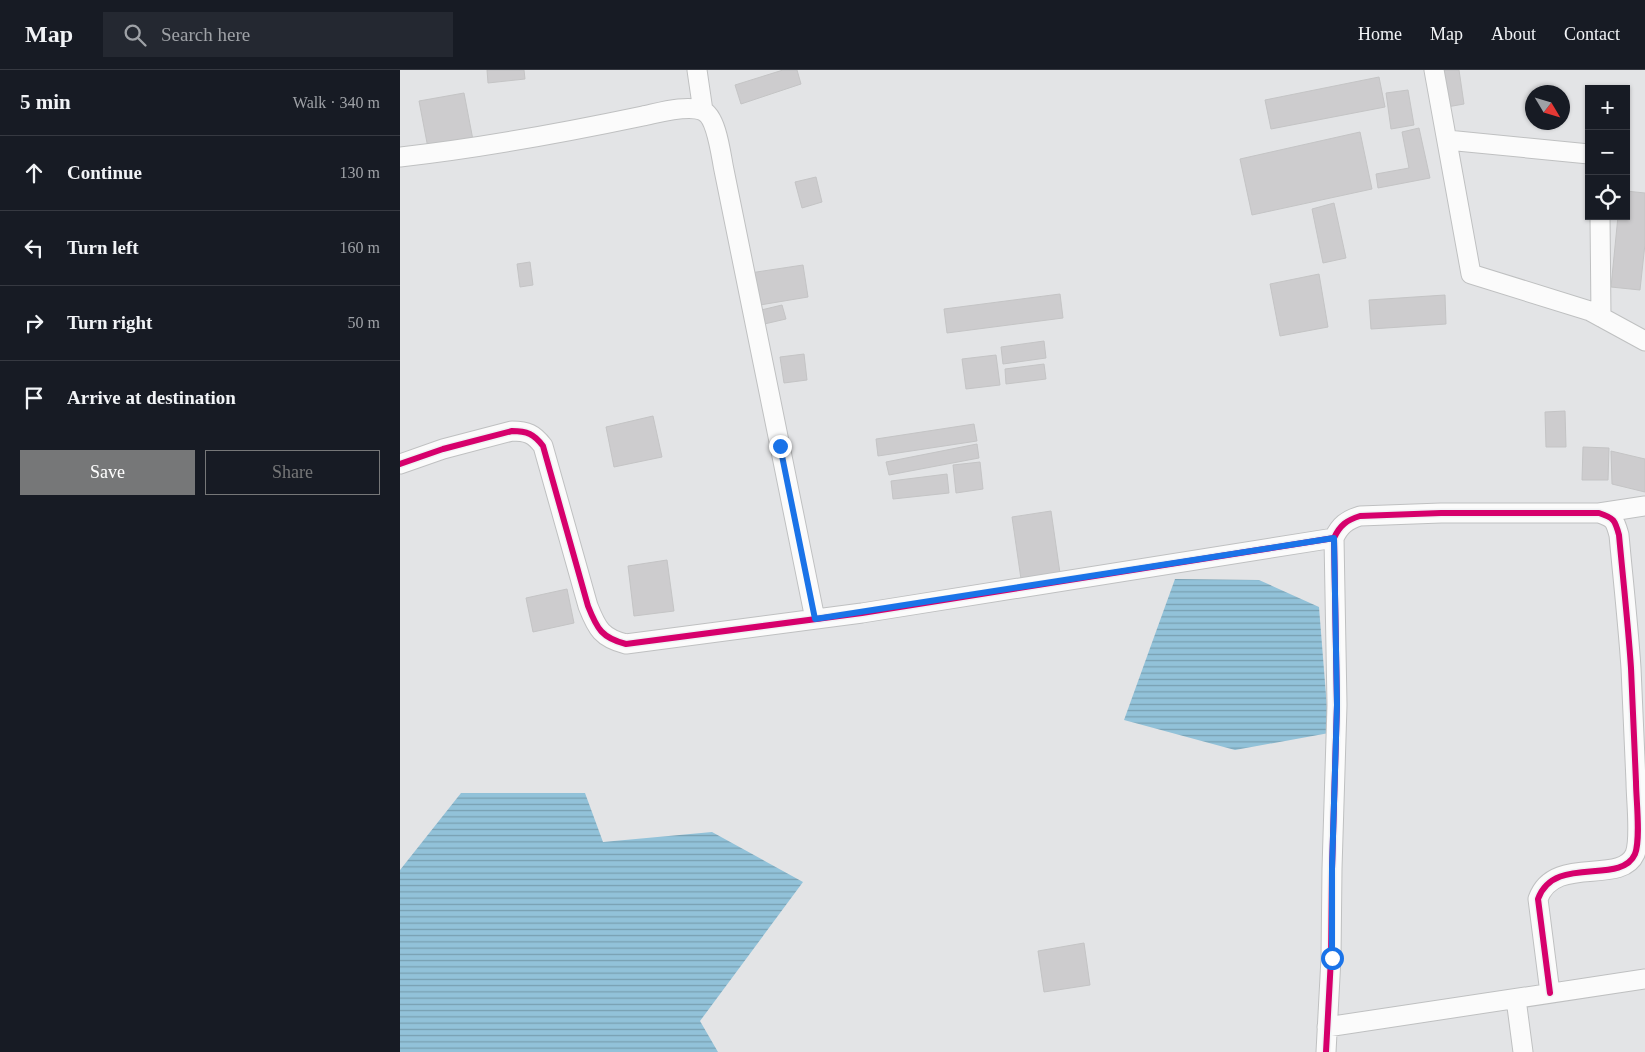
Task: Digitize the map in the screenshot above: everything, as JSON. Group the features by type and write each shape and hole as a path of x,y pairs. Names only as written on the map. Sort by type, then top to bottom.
{"street":[{"path":"697,70 703,111"},
{"path":"1434,70 1471,274 1590,311 1645,341"},
{"path":"400,157 502,144 570,132 669,110 690,109 703,111 710,117 714,127 815,619"},
{"path":"1447,140 1585,154"},
{"path":"1600,220 1601,317"},
{"path":"400,464 443,449 512,431 530,433 537,438 543,446 594,623 602,634 612,640 626,644 815,619 1334,538"},
{"path":"1326,1052 1332,958 1332,869 1337,705 1334,538 1339,528 1349,519 1360,516 1441,513 1599,513 1645,506"},
{"path":"1550,993 1538,899 1541,889 1550,881 1561,876 1616,868 1628,863 1635,854 1637,839 1631,667 1618,535 1616,522 1608,516 1599,513"},
{"path":"1327,1027 1645,979"},
{"path":"1516,998 1523,1052"}],"water":[{"path":"1175,579 1259,580 1319,607 1329,733 1235,750 1124,720"},
{"path":"461,793 585,793 603,842 712,832 803,882 700,1021 718,1052 400,1052 400,870"}],"building":[{"path":"487,70 524,70 525,79 488,83"},
{"path":"783,70 797,70 801,84 741,104 735,85"},
{"path":"1441,70 1459,70 1464,104 1447,107"},
{"path":"1379,77 1385,107 1271,129 1265,100"},
{"path":"1408,90 1414,125 1391,129 1386,93"},
{"path":"464,93 473,140 428,148 419,101"},
{"path":"1419,128 1430,178 1378,188 1376,174 1409,168 1402,132"},
{"path":"1360,132 1372,189 1252,215 1240,159"},
{"path":"816,177 822,202 802,208 795,182"},
{"path":"1630,191 1645,193 1645,244 1640,290 1611,287 1618,220 1630,220"},
{"path":"1334,203 1346,258 1323,263 1312,209"},
{"path":"530,262 533,285 520,287 517,264"},
{"path":"803,265 808,297 754,306 750,273"},
{"path":"1319,274 1328,327 1280,336 1270,284"},
{"path":"1060,294 1063,318 947,333 944,309"},
{"path":"1445,295 1446,324 1371,329 1369,300"},
{"path":"782,305 786,319 760,325 757,311"},
{"path":"1044,341 1046,358 1003,364 1001,347"},
{"path":"804,354 807,380 784,383 780,357"},
{"path":"996,355 1000,385 966,389 962,359"},
{"path":"1044,364 1046,379 1006,384 1005,369"},
{"path":"1565,411 1566,447 1546,447 1545,412"},
{"path":"653,416 662,457 614,467 606,427"},
{"path":"974,424 977,441 878,456 876,439"},
{"path":"977,444 979,458 889,475 886,462"},
{"path":"1583,447 1609,448 1608,480 1582,480"},
{"path":"1611,451 1645,459 1645,492 1612,484"},
{"path":"980,462 983,489 956,493 953,465"},
{"path":"947,474 949,493 893,499 891,481"},
{"path":"1051,511 1060,573 1021,579 1012,517"},
{"path":"667,560 674,611 634,616 628,566"},
{"path":"567,589 574,623 533,632 526,598"},
{"path":"1084,943 1090,985 1044,992 1038,951"}],"cycle path":[{"path":"400,464 443,449 512,431 533,436 543,446 591,614 601,631 611,639 626,644 862,613 1334,538"},
{"path":"1326,1052 1331,958 1337,705 1334,538 1344,524 1360,516 1441,513 1599,513 1611,518 1616,526 1619,535 1631,668 1638,819 1637,847 1635,854 1627,863 1616,868 1572,873 1558,877 1546,885 1538,899 1550,993"}],"route":[{"path":"780,446 815,619 1334,538 1337,705 1332,869 1332,958"}]}
